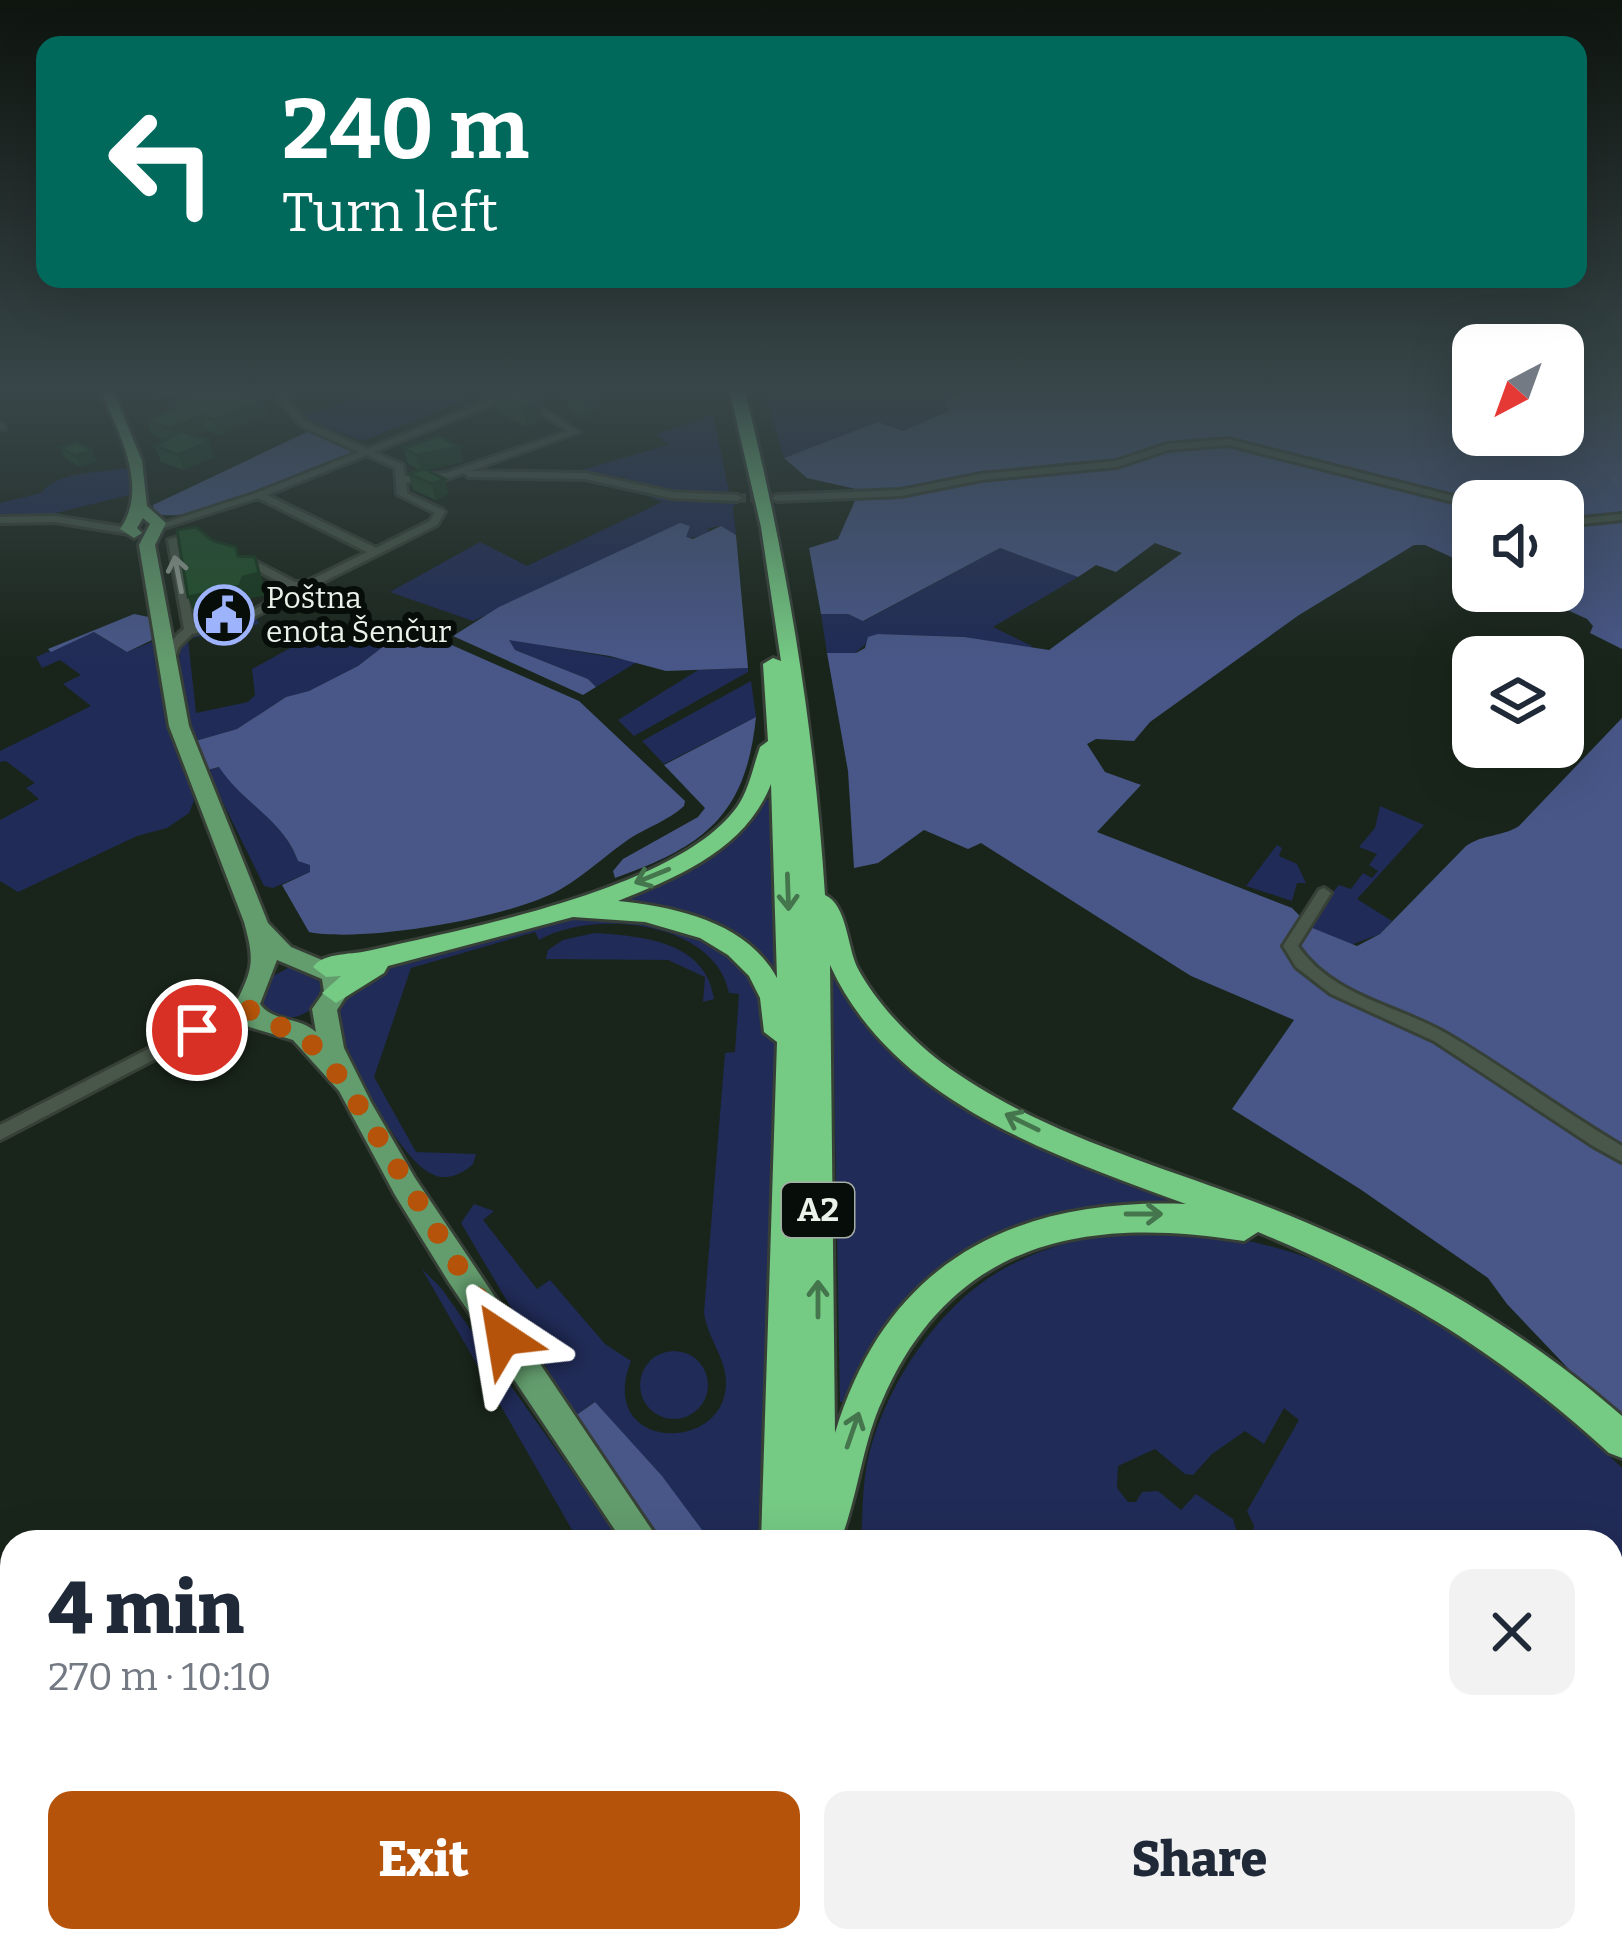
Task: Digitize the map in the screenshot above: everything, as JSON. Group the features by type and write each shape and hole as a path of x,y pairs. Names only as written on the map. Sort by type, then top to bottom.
{"highway":[{"name":"A2","path":"744,479 779,734 790,967 780,1530"},
{"name":"A2","path":"760,479 783,606 809,878 817,1076 818,1530"},
{"path":"322,983 363,972 412,950 553,912 676,867 718,839 752,802 779,734"},
{"path":"809,878 823,901 837,956 863,1003 933,1071 1027,1125 1324,1248 1460,1314 1550,1377 1622,1440"},
{"path":"553,912 654,912 695,924 735,946 768,990 779,1016 778,1049 790,1076"},
{"path":"824,1530 836,1506 850,1436 871,1384 895,1344 957,1275 1000,1246 1076,1220 1143,1213 1243,1226 1324,1248"}],"main road":[{"path":"135,479 167,676 185,746 265,955 261,1005"},
{"path":"256,922 283,953 322,983"},
{"path":"261,1005 322,983"},
{"path":"261,1005 322,983"},
{"path":"322,983 324,1035 344,1082"},
{"path":"261,1005 302,1033 344,1082 527,1375 635,1530"}],"street":[{"path":"0,520 55,519 106,528 143,527 259,495 297,479"},
{"path":"167,676 172,644 189,628 245,617 439,519 436,509 402,494 401,479"},
{"path":"599,479 672,495 737,498"},
{"path":"778,498 901,493 971,479"},
{"path":"1375,479 1452,499"},
{"path":"259,495 376,552"},
{"path":"1584,521 1622,517"},
{"path":"175,521 214,544"},
{"path":"189,628 172,542 194,534"},
{"path":"234,554 298,588"},
{"path":"1324,893 1290,946 1298,962 1349,994 1437,1036 1622,1155"},
{"path":"0,1133 172,1044 229,1024 261,1005"}],"shaded area":[{"path":"131,479 133,494 56,513 0,518 0,503 41,493 58,480"},
{"path":"208,479 296,479 196,512 154,513 153,505"},
{"path":"726,479 730,496 666,491 621,480"},
{"path":"812,479 1622,479 1622,649 1590,633 1593,626 1587,619 1572,612 1584,612 1584,480 1452,480 1452,557 1414,545 1299,615 1150,722 1134,741 1096,739 1087,744 1105,772 1141,785 1097,832 1292,908 1299,915 1298,928 1305,925 1357,946 1380,934 1466,846 1519,826 1574,768 1584,768 1584,758 1622,718 1622,1425 1488,1278 1360,1189 1232,1109 1294,1020 1191,976 981,843 968,849 924,830 878,863 854,868 848,771 827,653 856,653 865,648 868,637 878,634 964,637 1049,650 1182,553 1155,543 1116,572 1096,565 1078,577 1000,548 863,621 848,614 821,614 809,548 838,539 856,489"},
{"path":"628,488 674,497 739,500 733,507 736,535 720,526 709,528 707,536 685,538 556,583 473,621 390,592 480,542 527,566 662,502"},
{"path":"680,523 690,526 686,537 693,539 721,526 736,535 748,668 666,671 610,656 509,640 515,650 588,679 596,687 583,695 453,636 499,607"},
{"path":"1000,548 1078,577 993,627 1032,646 1028,649 964,637 878,634 855,653 827,653 821,614 848,614 864,621"},
{"path":"134,614 149,617 152,640 127,652 94,632 51,652 48,649"},
{"path":"256,618 259,624 188,639 196,713 248,702 255,695 252,669 332,625 346,630 359,626 389,642 358,666 286,697 237,729 192,742 177,686 181,640 197,630"},
{"path":"94,632 127,652 154,641 194,801 189,813 167,828 137,836 18,892 0,881 0,820 39,799 26,788 35,783 6,761 0,762 0,751 91,706 63,684 81,675 60,660 42,668 36,657"},
{"path":"429,635 579,701 685,801 684,806 570,883 509,910 400,931 309,932 282,885 310,872 310,865 298,861 283,834 219,767 207,770 192,742 237,729 286,697 358,666 389,642 402,648"},
{"path":"509,639 637,662 596,687 588,679 509,647"},
{"path":"748,668 634,736 618,720 698,670"},
{"path":"751,681 756,717 664,764 642,741"},
{"path":"756,717 742,779 716,822 674,853 615,878 613,871 623,859 698,817 705,808 664,765"},
{"path":"220,767 282,833 298,861 310,864 310,872 273,888 264,886 207,770"},
{"path":"763,800 773,800 775,978 732,938 695,916 654,905 595,901 625,891"},
{"path":"1380,806 1424,825 1357,899 1392,921 1380,934 1348,946 1305,925 1339,885 1351,889 1363,873 1372,878 1378,871 1369,865 1377,854 1359,847 1375,828"},
{"path":"1277,845 1282,848 1279,856 1297,864 1306,883 1297,883 1292,901 1246,886"},
{"path":"614,913 662,917 736,953 773,1013 776,1064 758,1530 701,1530 594,1402 575,1416 461,1223 474,1204 494,1211 483,1220 537,1289 550,1280 605,1344 631,1361 625,1391 631,1413 646,1427 665,1433 687,1431 707,1422 721,1406 726,1382 704,1312 725,1053 735,1052 739,994 729,993 719,968 677,936 619,924 562,930 539,940 535,932 411,968 374,1077 416,1152 476,1154 468,1168 447,1177 430,1173 403,1147 374,1104 331,1021 348,989 395,962 556,921"},
{"path":"594,933 651,940 685,953 709,980 714,999 703,1002 705,977 668,960 546,959 548,950 563,940"},
{"path":"832,964 914,1062 1209,1205 1089,1209 1021,1226 986,1243 854,1402 840,1402"},
{"path":"288,968 313,968 330,985 303,1014 264,1016 256,994 264,981"},
{"path":"1111,1231 1203,1234 1261,1244 1375,1287 1483,1352 1580,1428 1622,1468 1622,1530 1253,1530 1247,1511 1299,1420 1284,1408 1264,1444 1245,1431 1212,1454 1193,1475 1185,1474 1155,1449 1118,1466 1117,1488 1128,1502 1136,1502 1142,1492 1158,1491 1181,1510 1196,1494 1233,1519 1235,1530 862,1530 865,1479 876,1432 915,1354 975,1288 1011,1265"},
{"path":"422,1269 441,1288 613,1530 572,1530"},
{"path":"674,1351 698,1361 708,1385 698,1409 674,1419 650,1409 640,1385 650,1361"},
{"path":"595,1402 662,1476 702,1530 656,1530 575,1416"}],"building":[{"path":"196,527 213,541 236,547 238,556 255,557 259,573 243,577 240,586 188,597 177,530"}],"tunnel":[{"path":"737,498 777,498"}],"place":[{"name":"Poštna enota Šenčur","path":"224,615"}],"route":[{"path":"197,1030 235,1009 248,996 250,1014 257,1020 294,1028 312,1042 344,1082 503,1338"}]}
